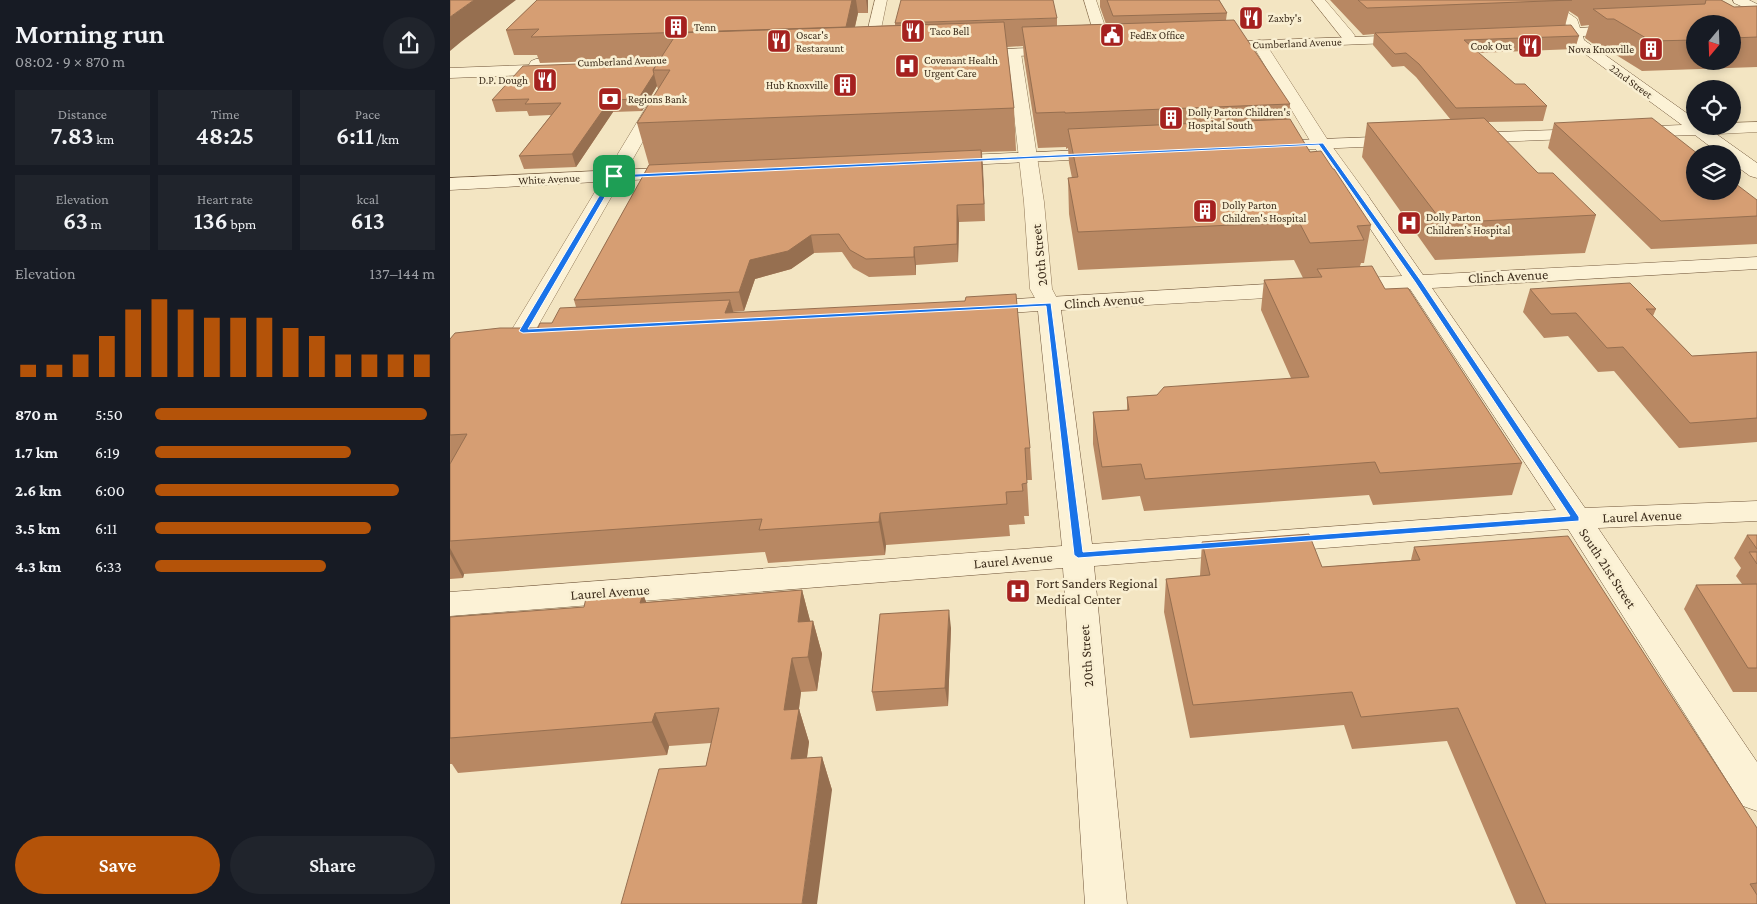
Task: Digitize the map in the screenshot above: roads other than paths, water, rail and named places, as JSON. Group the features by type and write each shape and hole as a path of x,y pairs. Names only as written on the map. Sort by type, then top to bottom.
{"street":[{"path":"868,55 881,0"},
{"path":"956,52 1114,46 1090,0"},
{"path":"1318,0 1348,36"},
{"name":"22nd Street","path":"1541,0 1572,22 1578,42 1686,121"},
{"path":"1740,0 1757,9"},
{"path":"1524,32 1686,26"},
{"name":"Cumberland Avenue","path":"1199,44 1257,42 1425,36 1348,36 1257,42"},
{"name":"South 21st Street","path":"1257,42 1321,144 1418,281 1757,794"},
{"name":"20th Street","path":"1014,50 1034,202 1037,258 1041,289 1049,304 1078,555 1106,904"},
{"path":"850,56 887,55"},
{"path":"549,330 513,331 614,176 684,58"},
{"name":"Cumberland Avenue","path":"450,73 684,58"},
{"name":"Cumberland Avenue","path":"450,67 684,58 712,61"},
{"path":"1741,128 1757,127"},
{"path":"1445,139 1686,130"},
{"name":"22nd Street","path":"1706,135 1720,145"},
{"path":"1250,147 1416,140"},
{"path":"930,162 1124,153"},
{"name":"22nd Street","path":"1741,160 1757,172"},
{"name":"White Avenue","path":"450,184 696,173"},
{"name":"Clinch Avenue","path":"959,309 1418,281 1757,263"},
{"name":"Laurel Avenue","path":"450,604 1078,555 1576,519 1757,512"}],"place":[{"name":"Zaxby's","path":"1251,18"},
{"name":"Tenn","path":"676,27"},
{"name":"Taco Bell","path":"913,31"},
{"name":"FedEx Office","path":"1112,35"},
{"name":"Oscar's Restaraunt","path":"779,41"},
{"name":"Cook Out","path":"1530,46"},
{"name":"Nova Knoxville","path":"1651,49"},
{"name":"Covenant Health Urgent Care","path":"907,66"},
{"name":"D.P. Dough","path":"545,80"},
{"name":"Hub Knoxville","path":"845,85"},
{"name":"Regions Bank","path":"610,99"},
{"name":"Dolly Parton Children's Hospital South","path":"1171,118"},
{"name":"Dolly Parton Children's Hospital","path":"1205,211"},
{"name":"Dolly Parton Children’s Hospital","path":"1409,223"},
{"name":"Fort Sanders Regional Medical Center","path":"1018,591"}]}
